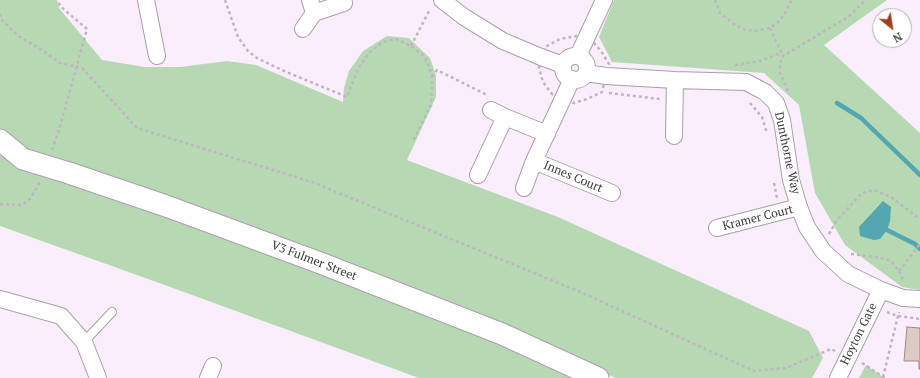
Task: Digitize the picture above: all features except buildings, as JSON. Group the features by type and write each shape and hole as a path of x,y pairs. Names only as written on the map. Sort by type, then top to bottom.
{"street":[{"path":"146,0 157,56"},
{"path":"578,56 604,0"},
{"path":"303,29 312,6 344,3"},
{"path":"437,3 464,17 503,41 564,65"},
{"path":"578,56 585,61 587,65 579,76 568,78 564,73 564,65 565,61 570,57 578,56"},
{"name":"Dunthorne Way","path":"579,76 746,82 765,92 776,103 782,120 791,180 806,227 823,251 848,274 881,290 902,298 920,300"},
{"name":"Innes Court","path":"524,188 546,134 579,76"},
{"path":"674,136 675,80"},
{"path":"490,110 546,134"},
{"path":"478,175 505,117"},
{"name":"V3 Fulmer Street","path":"0,140 23,159"},
{"name":"V3 Fulmer Street","path":"0,156 23,159 69,173 169,207 323,264 502,334 598,378"},
{"name":"Innes Court","path":"534,161 612,193"},
{"name":"Kramer Court","path":"717,228 799,207"},
{"name":"Hoyton Gate","path":"838,378 881,290"},
{"path":"0,299 61,316 84,342 98,378"}],"lane":[{"path":"84,342 112,312"}],"path":[{"path":"52,151 87,30 60,6 58,0"},
{"path":"226,0 226,6 238,37 248,52 284,71 347,97 358,69 369,53 383,42 396,39 411,46 424,56 429,66 432,78 431,105 413,141"},
{"path":"715,0 720,13 734,24 754,31 770,28 778,22 784,15 792,0"},
{"path":"790,96 780,73 780,63 783,56 848,17 866,0"},
{"path":"411,46 437,3"},
{"path":"0,14 0,18 18,36 42,50 60,63 82,68 137,128 312,182 578,291 754,371 786,368 831,349 866,365 883,378 902,298 902,275 891,261 876,257 852,255 847,251"},
{"path":"770,28 783,56"},
{"path":"432,78 437,70 489,96 490,110"},
{"path":"602,92 654,99 675,98"},
{"path":"748,101 762,117 768,136"},
{"path":"773,177 781,212"},
{"path":"0,204 22,205 30,200 41,179"},
{"path":"829,235 837,220 862,193 874,190 891,197 920,219"},
{"path":"823,230 832,239"},
{"path":"899,271 920,244"}],"green space":[{"path":"0,0 57,0 59,8 102,60 145,67 180,67 227,61 256,65 343,102 344,88 349,71 363,51 387,36 409,38 430,58 436,75 436,97 407,160 558,217 809,331 823,358 812,378 616,378 505,335 579,378 419,378 0,226 0,156 22,159 0,140"},
{"path":"614,0 887,0 876,8 872,8 872,11 824,45 920,133 920,290 902,287 845,245 815,193 799,105 764,73 612,62 599,37"},
{"path":"866,365 883,377 885,378 859,378"}],"water":[{"path":"883,201 891,207 890,221 887,230 880,239 874,240 860,236 859,227"}],"waterway":[{"path":"837,103 861,118 920,175"},
{"path":"887,230 915,244 920,249"}]}
